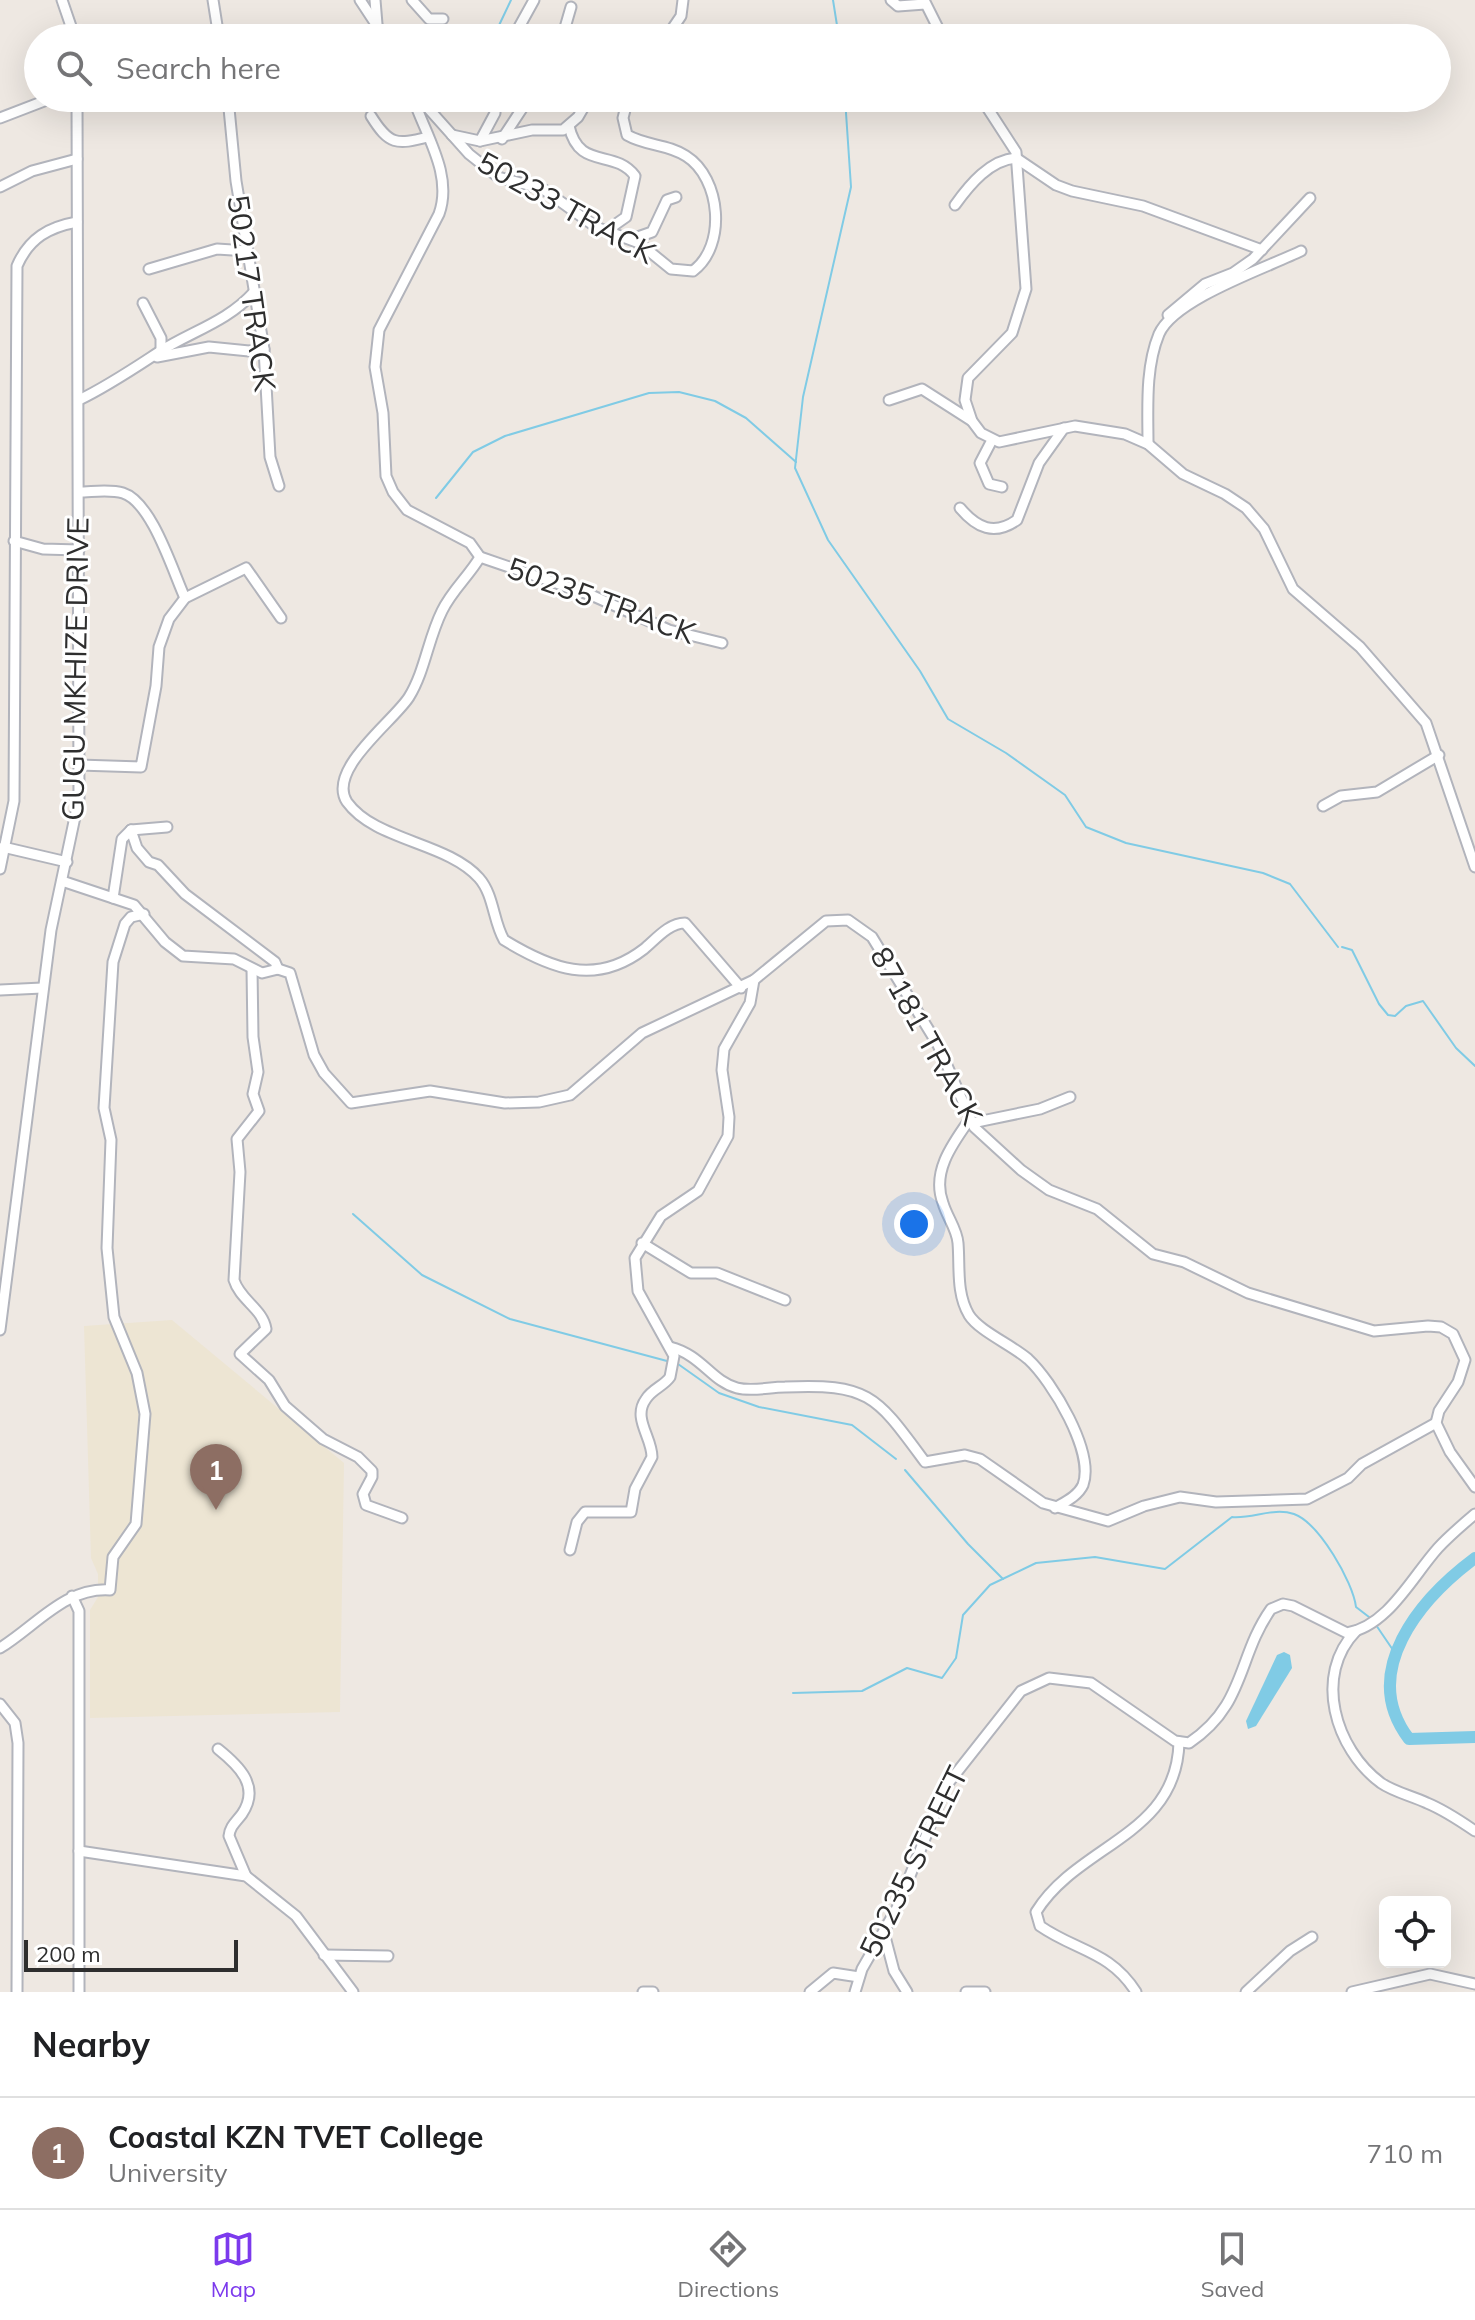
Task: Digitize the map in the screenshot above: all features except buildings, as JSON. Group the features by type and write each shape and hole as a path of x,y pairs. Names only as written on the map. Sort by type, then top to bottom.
{"street":[{"path":"62,0 70,24"},
{"path":"213,0 217,24"},
{"path":"360,0 376,24"},
{"path":"375,0 377,24"},
{"path":"412,0 429,19 443,19"},
{"path":"521,24 534,0"},
{"path":"676,24 681,16 683,0"},
{"path":"891,0 898,6 924,2 936,24"},
{"path":"566,24 571,7"},
{"path":"0,118 24,109"},
{"name":"GUGU MKHIZE DRIVE","path":"0,1330 4,1271 42,988 78,809 77,112"},
{"name":"50217 TRACK","path":"229,112 235,173 264,349 269,444 279,486"},
{"path":"420,112 443,178 442,205 384,316 375,350 386,476 407,510 470,543 480,557 459,581 442,610 409,697 352,763 343,791 347,801 388,831 469,869 484,884 504,940 542,962 570,971 616,963 630,958 672,926 685,923 741,988"},
{"name":"50233 TRACK","path":"430,112 498,177 543,189 606,231 632,239 671,269 693,271 711,248 715,215 705,176 694,161 670,147 643,143 625,133 624,112"},
{"path":"480,141 495,112"},
{"path":"502,139 520,112"},
{"path":"452,135 480,141 520,133 560,131 569,126 579,112"},
{"path":"972,421 965,400 968,378 1012,333 1026,289 1016,158 1011,140 991,112"},
{"path":"371,116 382,134 395,142 428,137"},
{"path":"569,126 572,140 581,151 618,163 635,176 626,217 606,231"},
{"path":"955,205 991,167 999,161 1016,158 1056,185 1072,191 1143,206 1262,250"},
{"path":"0,187 32,171 77,159"},
{"path":"632,239 652,232 667,200 676,197"},
{"path":"1148,444 1149,380 1164,320 1190,294 1243,267 1310,198"},
{"path":"0,869 14,801 17,266 29,244 40,235 77,222"},
{"path":"149,269 217,249 248,251"},
{"path":"1160,332 1200,297 1301,251"},
{"path":"79,400 126,376 161,350 225,318 254,292"},
{"path":"143,303 161,338 161,350"},
{"path":"151,358 209,347 236,351 264,349"},
{"path":"889,400 922,389 972,421 992,440 1008,441 1064,428 1111,430 1148,444 1183,474 1236,500 1256,519 1293,589 1360,647 1426,723 1475,867"},
{"path":"960,508 970,520 986,529 997,530 1017,520 1034,474 1064,428"},
{"path":"992,440 980,463 989,484 1002,487"},
{"path":"79,492 120,492 138,504 161,542 185,598"},
{"path":"14,541 43,549 79,550"},
{"name":"50235 TRACK","path":"480,557 591,595 669,630 722,643"},
{"path":"79,765 141,767 156,686 159,647 169,619 185,598 242,568 252,572 281,618"},
{"path":"1323,806 1341,796 1377,792 1439,755"},
{"path":"113,898 122,839 131,830 167,827"},
{"path":"62,881 134,905 165,942 183,956 234,959 262,973 278,969 275,962 185,894 158,865 149,862 137,848 131,830"},
{"path":"3,846 67,862"},
{"path":"0,1648 72,1596 89,1590 110,1590 113,1557 136,1524 145,1414 137,1373 114,1317 107,1248 111,1140 104,1108 113,962 127,920 144,914"},
{"name":"87181 TRACK","path":"278,969 294,978 306,1033 317,1062 351,1103 430,1091 505,1103 539,1102 570,1095 642,1033 754,980 826,921 841,918 857,923 872,937 938,1045 971,1121 1021,1170 1049,1190 1097,1209 1153,1254 1184,1262 1248,1293 1374,1331 1428,1326 1441,1327 1453,1334 1465,1360 1458,1382 1439,1411 1436,1423"},
{"path":"252,969 253,1037 258,1072 253,1094 259,1111 237,1139 240,1172 234,1280 241,1296 265,1321 266,1329 240,1354 269,1380 285,1406 323,1439 368,1466 372,1477 363,1494 366,1505 402,1518"},
{"path":"570,1550 582,1514 594,1511 625,1514 634,1509 635,1489 652,1457 642,1422 642,1406 649,1394 670,1377 674,1362 670,1347 638,1291 634,1264 642,1243 661,1216 698,1191 728,1136 729,1117 722,1070 724,1049 750,1003 754,980"},
{"path":"0,990 42,988"},
{"path":"1055,1508 1072,1498 1083,1485 1082,1455 1073,1426 1035,1366 997,1335 978,1325 964,1302 957,1236 940,1191 945,1159 971,1121 1040,1109 1070,1097"},
{"path":"642,1243 691,1273 717,1273 785,1300"},
{"path":"670,1347 698,1358 735,1388 832,1386 870,1397 884,1408 925,1462 965,1455 980,1459 1028,1494 1055,1508 1108,1521 1144,1506 1180,1497 1216,1502 1307,1499 1348,1478 1362,1464 1436,1423 1450,1452 1475,1487"},
{"path":"1475,1514 1447,1538 1378,1619 1356,1631 1342,1646 1335,1664 1334,1712 1345,1740 1361,1764 1385,1785 1448,1813 1475,1831"},
{"path":"72,1596 79,1611 79,1992"},
{"path":"1136,1992 1125,1977 1097,1953 1040,1926 1036,1912 1077,1869 1133,1830 1157,1807 1174,1780 1179,1742 1189,1743 1197,1738 1232,1699 1271,1609 1283,1604 1293,1606 1338,1629 1356,1631"},
{"name":"50235 STREET","path":"855,1992 859,1977 884,1933 946,1786 1021,1691 1049,1678 1091,1683 1179,1742"},
{"path":"0,1704 18,1733 17,1992"},
{"path":"218,1749 239,1765 248,1778 246,1804 229,1836 246,1876 296,1916 353,1992"},
{"path":"79,1851 246,1876"},
{"path":"884,1933 894,1971 907,1992"},
{"path":"1246,1992 1290,1951 1312,1937"},
{"path":"324,1955 388,1956"},
{"path":"810,1992 833,1973 859,1977"},
{"path":"1352,1992 1430,1974 1475,1984"},
{"path":"643,1992 653,1992"},
{"path":"966,1992 985,1992"}],"shaded area":[{"path":"172,1320 344,1463 340,1712 90,1718 90,1610 98,1597 98,1574 91,1558 84,1326"}],"water":[{"path":"1284,1652 1290,1655 1292,1668 1256,1726 1248,1729 1246,1721 1277,1655"}],"waterway":[{"path":"500,24 511,0"},
{"path":"833,0 837,24"},
{"path":"846,112 851,187 803,397 795,468 828,540 920,671 948,719 1006,753 1065,795 1086,827 1126,843 1263,873 1290,884 1338,947"},
{"path":"436,498 473,452 505,436 649,393 679,392 715,401 746,418 796,462"},
{"path":"1342,947 1352,950 1379,1004 1388,1015 1395,1016 1406,1006 1423,1001 1456,1048 1475,1066"},
{"path":"353,1214 422,1275 510,1319 667,1361"},
{"path":"678,1364 719,1393 759,1407 852,1425 896,1459"},
{"path":"905,1470 968,1544 1003,1579"},
{"path":"793,1693 862,1691 907,1668 942,1678 956,1658 963,1615 990,1585 1036,1563 1095,1557 1165,1569 1232,1517 1286,1512 1304,1520 1324,1541 1342,1569 1356,1607 1369,1617"},
{"path":"1475,1558 1434,1594 1416,1616 1402,1639 1393,1663 1390,1688 1395,1714 1409,1739 1475,1737"},
{"path":"1376,1625 1395,1653"}],"place":[{"name":"Coastal KZN TVET College","path":"216,1510"}]}
